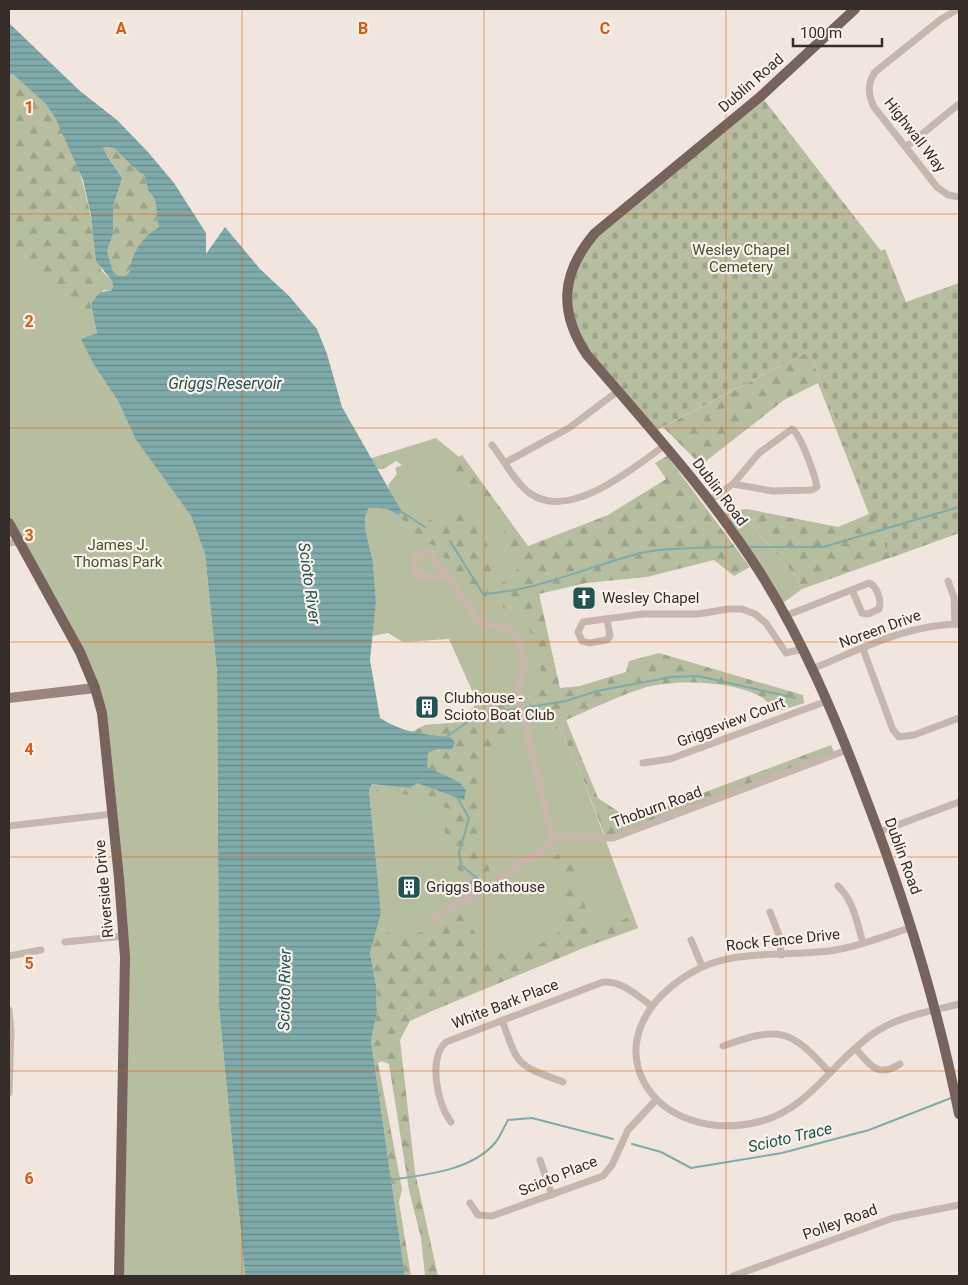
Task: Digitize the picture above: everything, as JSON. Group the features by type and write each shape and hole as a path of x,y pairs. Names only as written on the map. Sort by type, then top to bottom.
{"main road":[{"name":"Dublin Road","path":"855,9 758,99 604,224 579,254 568,285 567,304 575,337 587,354 710,500 761,575 785,616 812,669 827,701 879,832 912,927 936,1010 959,1114"},
{"name":"Riverside Drive","path":"9,523 14,542 80,652 95,688 102,713 124,936 125,980 119,1276"},
{"path":"9,698 95,688"}],"street":[{"name":"Highwall Way","path":"958,9 940,20 878,68 872,76 869,86 870,97 874,106 937,187 948,195 959,197"},
{"path":"906,147 959,104"},
{"path":"506,462 569,428 618,391"},
{"path":"710,500 733,484 759,453 790,429 794,429 816,484 815,489 772,491 733,484"},
{"path":"492,445 526,490 538,498 554,502 603,488 665,445"},
{"path":"446,575 422,577 413,569 414,557 422,552 430,552 480,622 492,627 505,627 517,635 522,660 522,679 517,691 520,697 525,731 553,841"},
{"path":"948,581 954,598 957,624"},
{"path":"785,616 852,590 872,584 880,604 879,609 868,614 862,613 852,590"},
{"path":"608,619 610,636 607,640 589,643 582,641 578,632 583,622 643,614 698,614 728,609 742,609 755,614 766,622 786,653 789,654 802,649"},
{"name":"Noreen Drive","path":"812,669 926,626 957,624"},
{"path":"863,649 893,730 899,737 914,735 959,718"},
{"name":"Griggsview Court","path":"644,763 670,760 827,701"},
{"name":"Thoburn Road","path":"432,920 499,879 553,841 566,836 613,838 847,750"},
{"path":"879,832 959,802"},
{"path":"9,826 112,814"},
{"path":"838,886 846,894 851,904 863,943"},
{"path":"770,912 779,936 781,955"},
{"name":"Rock Fence Drive","path":"656,1100 641,1077 636,1058 637,1040 642,1022 652,1006 676,983 702,966 733,957 832,950 863,943 912,927"},
{"path":"65,942 124,936"},
{"path":"691,940 702,966"},
{"path":"9,956 41,950"},
{"name":"White Bark Place","path":"451,1122 440,1100 436,1068 436,1054 446,1042 603,982 614,981 624,985 652,1006"},
{"path":"656,1100 673,1112 694,1120 725,1125 756,1122 788,1110 874,1033 889,1024 959,1004"},
{"path":"9,1010 11,1024 9,1093"},
{"path":"502,1020 518,1062 530,1070 563,1082"},
{"path":"723,1046 751,1036 780,1033 787,1035 806,1047 830,1073"},
{"path":"856,1049 874,1067 882,1071 890,1070 900,1064"},
{"name":"Scioto Place","path":"470,1203 474,1212 487,1216 586,1183 608,1171 628,1130 656,1100"},
{"path":"540,1160 552,1194"},
{"name":"Polley Road","path":"733,1276 886,1221 959,1205"}],"green space":[{"name":"James J. Thomas Park","path":"9,74 91,305 97,333 82,339 94,365 118,401 136,440 191,516 205,554 217,672 219,1007 245,1276 119,1276 125,980 95,688 9,523"},
{"path":"9,74 13,74 47,105 68,140 76,161 89,207 101,270 112,281 113,288 111,291 103,290 91,305 91,310 75,312 68,309 28,266 9,249"},
{"name":"Wesley Chapel Cemetery","path":"761,96 881,251 885,249 906,302 959,283 959,533 890,558 809,351 653,432 587,355 567,304 583,248"},
{"path":"102,147 114,148 143,175 148,191 154,198 156,207 159,227 147,237 125,276 118,276 113,271 107,251 113,234 113,207 122,179"},
{"path":"809,351 866,496 959,533 802,589 796,576 738,510 747,509 838,527 869,514 818,383 784,400 701,465 663,427"},
{"path":"436,438 459,457 527,552 559,728 579,768 638,928 588,946 434,1010 375,927 381,912 369,790 455,742 412,732 425,725 454,723 478,704 449,639 403,642 388,633 372,636 376,602 373,562 365,528 365,517 369,508 387,509 398,515 388,485 397,474 395,468 402,465 396,461 384,469 371,469 362,461"},
{"path":"462,455 528,546 608,515 666,479 655,463 667,456 750,567 734,576 714,560 647,577 586,583 539,594 560,688 580,686 626,672 629,661 659,653 803,695 804,703 776,712 763,698 738,688 690,682 660,684 627,694 566,720 598,798 619,812 639,817 831,745 834,752 606,839 579,768 559,728 539,731 526,694 540,682 541,665 525,614 503,609 502,583 522,565 521,558 510,557 503,528 443,465"},
{"path":"396,502 441,525 454,505 470,519 494,555 485,605 475,601 436,546 423,542 398,515 402,512"},
{"path":"738,510 796,576 802,589 783,603 725,514"},
{"path":"499,701 515,703 517,727 511,741 497,751 477,761 474,772 483,795 480,839 486,852 490,875 475,886 470,885 450,859 444,827 449,809 417,796 369,790 372,784 410,788 417,783 448,796 459,782 427,767 428,753 435,750 443,751 450,737 412,732 425,725 454,723 478,704"},
{"path":"571,845 591,931 633,916 638,928 588,946 410,1021 400,1040 415,1172 438,1276 425,1276 421,1238 409,1190 389,1064 382,1061 378,1063 402,1189 399,1202 411,1276 405,1276 371,1040 377,1013 376,985 370,954 375,927 388,933 409,935 428,929 458,910 489,951 510,953 535,947 561,931 565,902 553,858"}],"water":[{"name":"Griggs Reservoir","path":"9,23 80,91 117,120 148,152 174,183 206,233 206,254 225,227 260,269 289,296 317,329 327,354 342,407 402,512 398,515 387,509 369,508 365,517 365,528 373,562 376,602 370,660 380,718 405,730 450,737 455,742 452,749 435,750 428,753 427,767 459,782 466,790 464,800 417,783 410,788 372,784 369,790 381,912 370,953 376,985 377,1013 371,1040 405,1276 245,1276 219,1007 217,672 205,554 191,516 136,440 118,401 94,365 81,339 97,333 91,305 98,294 111,291 113,287 112,281 96,261 91,215 83,180 56,119 46,104 13,74 9,74","holes":["103,147 114,148 145,177 148,191 154,198 159,227 143,240 135,252 130,271 125,276 118,276 113,271 107,251 113,234 113,207 122,179"]}],"waterway":[{"path":"750,547 823,547 959,507"},
{"path":"402,512 425,527"},
{"path":"450,541 483,594 524,588 651,551 733,547"},
{"path":"524,708 566,701 597,691 671,677 698,676 795,698"},
{"path":"446,737 476,716 519,708"},
{"path":"457,797 469,818 459,853 461,865 478,879"},
{"name":"Scioto Trace","path":"632,1144 661,1152 691,1168 782,1153 869,1130 951,1098"},
{"name":"Scioto Trace","path":"390,1180 446,1170 473,1160 495,1143 508,1120 532,1118 613,1139"}],"place":[{"name":"Wesley Chapel","path":"584,598"},
{"name":"Clubhouse - Scioto Boat Club","path":"427,707"},
{"name":"Griggs Boathouse","path":"409,887"}],"water label":[{"name":"Scioto River","path":"310,583"},
{"name":"Scioto River","path":"284,990"}]}
